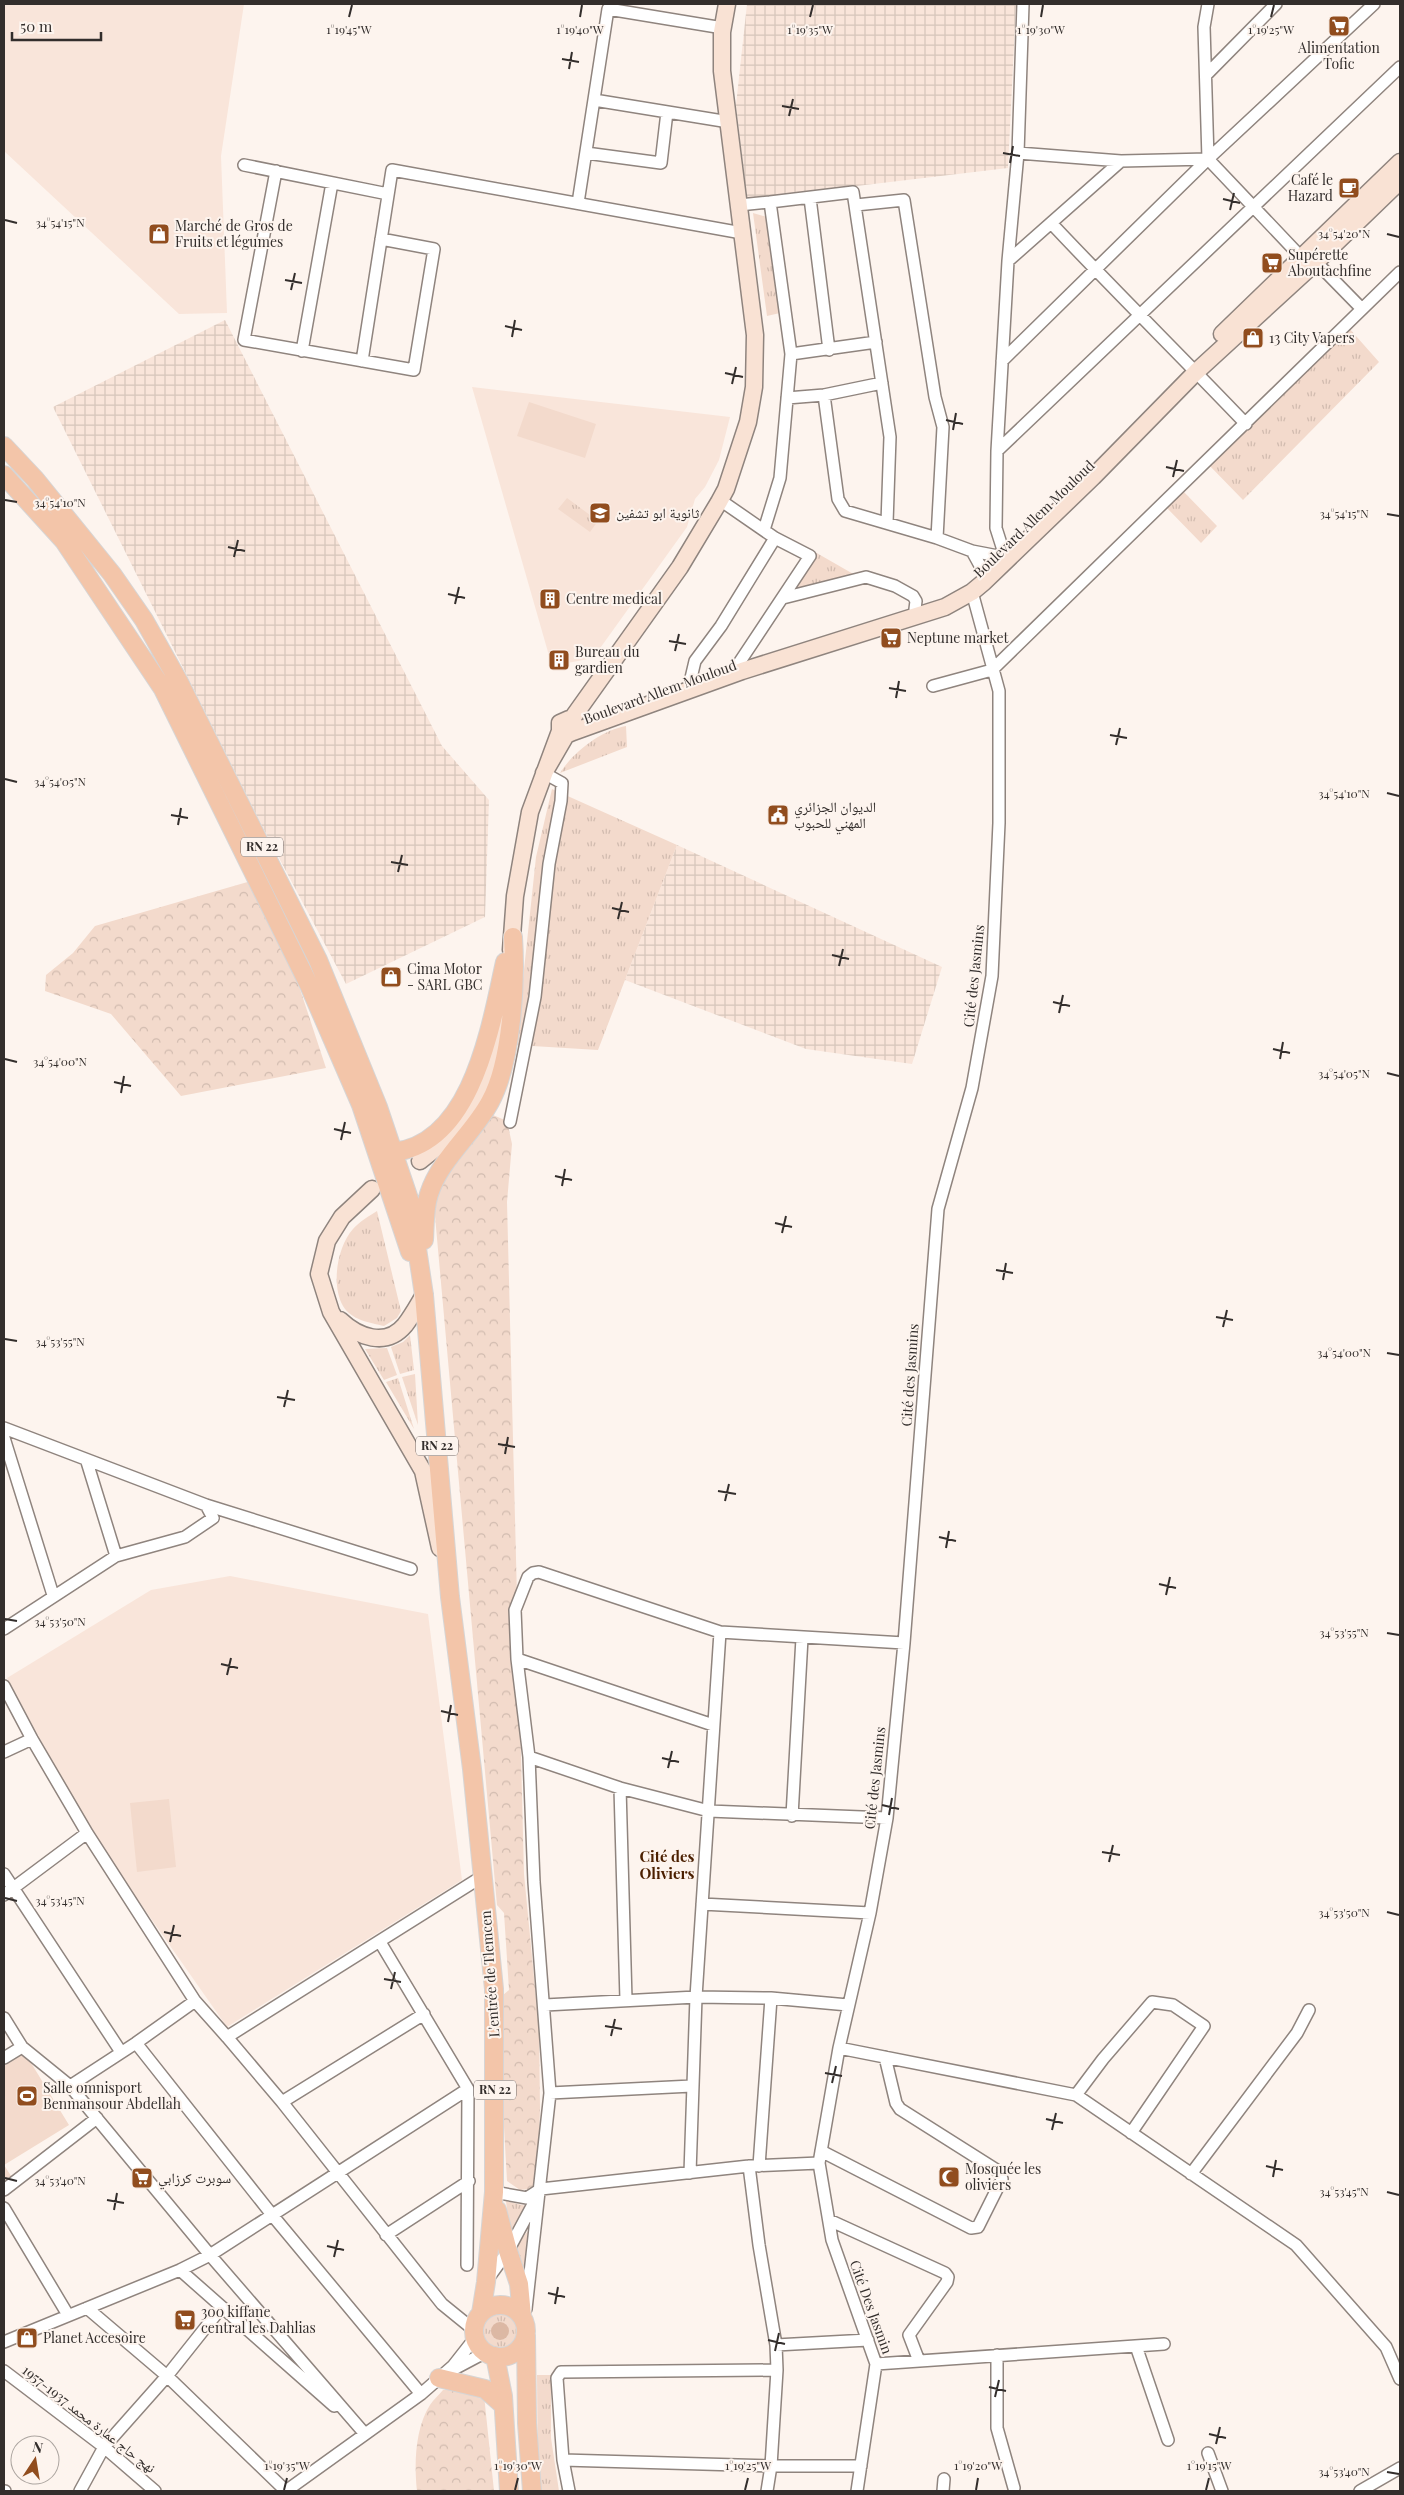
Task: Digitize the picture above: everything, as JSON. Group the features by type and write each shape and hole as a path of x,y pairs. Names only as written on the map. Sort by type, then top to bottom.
{"main road":[{"path":"331,1312 348,1328 360,1335 382,1338 391,1336 405,1326 424,1295 425,1219 429,1195 439,1172 473,1129 490,1102 504,1065 514,961 515,896 522,847 530,812 544,773 569,728 680,566 720,500 748,422 754,387 755,334 722,72 723,28 727,4"},
{"name":"Boulevard Allem Mouloud","path":"1309,260 1400,162"},
{"name":"Boulevard Allem Mouloud","path":"569,728 691,678 915,609 961,588 983,571 1193,368 1309,260 1400,181"},
{"name":"Boulevard Allem Mouloud","path":"569,728 945,607 972,592 1093,477 1193,368"},
{"name":"RN 22","path":"4,446 35,479 112,574 144,620 179,682 318,960 378,1107 410,1202 424,1295 450,1597 483,1876"},
{"name":"RN 22","path":"4,475 64,540 163,689 309,985 361,1105 424,1295"},
{"path":"393,1152 412,1149 436,1134 470,1087 482,1059 513,937"},
{"path":"420,1161 454,1133 478,1098 485,1082 499,1034 513,937"},
{"path":"372,1189 342,1217 327,1241 319,1274 331,1312 423,1471 450,1597"},
{"name":"L'entrée de Tlemcen","path":"481,2313 486,2282 494,2192 495,2024 483,1876"},
{"name":"L'entrée de Tlemcen","path":"494,2192 508,2251 519,2284 524,2324 527,2423 532,2491"},
{"path":"490,2354 503,2357 519,2350 524,2324 510,2306 502,2305 487,2308 481,2313 475,2334 490,2354 503,2405 509,2491"},
{"path":"439,2378 486,2389 503,2405"}],"street":[{"path":"824,395 839,504 849,514 938,538 972,551 1000,553 996,528 997,451 1008,262 1018,154 1023,4"},
{"path":"1208,4 1204,26 1207,74 1208,160 1252,207 1362,309"},
{"path":"1207,74 1276,4"},
{"path":"1002,361 1208,160 1374,4"},
{"path":"578,203 608,8 723,28"},
{"path":"997,451 1400,67"},
{"path":"594,100 728,122"},
{"path":"586,152 661,163 668,112"},
{"path":"1018,154 1120,160 1208,160"},
{"path":"1008,262 1052,224 1120,160"},
{"path":"244,165 388,194"},
{"path":"362,360 392,170 742,233"},
{"path":"276,171 244,340 414,370 434,249 381,239"},
{"path":"302,351 332,182"},
{"path":"739,205 854,192 890,437 887,523"},
{"path":"810,198 829,350"},
{"path":"856,205 904,200 935,397 943,427 938,538"},
{"path":"764,530 780,478 791,354 770,202"},
{"path":"1052,224 1139,316 1193,368 1246,424"},
{"path":"933,686 992,670 1400,272"},
{"path":"791,354 876,342"},
{"path":"787,398 824,395 882,383"},
{"path":"720,500 774,538 810,556 739,663"},
{"path":"691,678 695,661 720,626 774,538"},
{"path":"972,551 983,571"},
{"path":"783,598 866,577 895,586 913,596 916,601 915,609"},
{"name":"Cité des Jasmins","path":"820,2157 839,2048 870,1913 887,1818 904,1643 938,1210 972,1088 992,976 998,823 999,691 972,592"},
{"path":"510,1122 535,997 549,864 562,801 562,784 544,773"},
{"path":"4,1428 87,1462 206,1505 411,1569"},
{"path":"4,1438 52,1596"},
{"path":"87,1462 116,1556"},
{"path":"4,1629 116,1556 185,1537 214,1518 206,1505"},
{"path":"524,2324 541,2189 550,2092 545,2005 534,1882 529,1757 517,1659 515,1610 528,1577 533,1573 539,1572 720,1632 904,1643"},
{"path":"690,2173 696,1997 720,1632"},
{"path":"792,1816 802,1638"},
{"path":"517,1659 713,1725"},
{"path":"4,1686 32,1739 87,1833 195,2001 282,2102 442,2304 475,2334 453,2366 421,2394 286,2491 167,2376 88,2308"},
{"path":"4,1752 32,1739"},
{"path":"529,1757 620,1788 709,1811 792,1816 887,1818"},
{"path":"620,1788 626,2000"},
{"path":"8,1892 87,1833"},
{"path":"4,1874 8,1892 121,2052"},
{"path":"227,2037 483,1876"},
{"path":"702,1904 870,1913"},
{"path":"380,1942 468,2089 469,2181 467,2265"},
{"path":"545,2005 696,1997 771,1998 848,2005"},
{"path":"767,2491 771,2466 777,2370 776,2345 759,2245 754,2166 771,1998"},
{"path":"70,2086 136,2044 195,2001"},
{"path":"1076,2096 1102,2059 1152,2002 1173,2006 1204,2026 1131,2133"},
{"path":"1191,2174 1297,2034 1309,2010"},
{"path":"282,2102 424,2014"},
{"path":"4,2018 22,2047 70,2086 210,2255 365,2434"},
{"path":"136,2044 273,2216 421,2394"},
{"path":"4,2058 22,2047"},
{"path":"839,2048 1076,2096 1296,2245 1386,2348 1400,2379"},
{"path":"494,2192 527,2198 541,2189 820,2157 971,2228 978,2227 1002,2179 1001,2175 998,2171 900,2109 896,2103 885,2057"},
{"path":"550,2092 692,2086"},
{"path":"4,2342 180,2270 210,2255 468,2089"},
{"path":"4,2190 97,2118"},
{"name":"Cité Des Jasmin","path":"820,2157 832,2240 876,2364 857,2491"},
{"path":"386,2235 469,2181"},
{"path":"508,2251 541,2189"},
{"path":"4,2208 68,2315"},
{"path":"828,2220 945,2272 948,2277 947,2282 909,2335 919,2361"},
{"name":"L'entrée de Tlemcen","path":"486,2282 508,2251"},
{"path":"180,2270 365,2434"},
{"path":"80,2491 104,2447 167,2376 222,2308"},
{"path":"776,2345 868,2340"},
{"path":"876,2364 1164,2344"},
{"path":"1136,2346 1168,2440"},
{"path":"439,2378 490,2354"},
{"path":"997,2355 997,2428 1014,2488"},
{"path":"570,2491 563,2460 557,2378 561,2372 777,2370"},
{"name":"نهج حاج عمارة محمد 1937-1957","path":"4,2371 104,2447 155,2491"},
{"path":"1208,2453 1222,2491"},
{"path":"563,2460 771,2466 861,2466"},
{"path":"1360,2491 1400,2468"},
{"path":"943,2491 944,2479"}],"shaded area":[{"name":"Marché de Gros de Fruits et légumes","path":"4,4 244,4 221,156 227,313 179,314 4,151"},
{"path":"747,4 1016,4 1008,168 747,199 736,105"},
{"path":"225,320 442,746 489,800 485,917 346,984 262,826 53,407"},
{"name":"ثانوية ابو تشفين","path":"472,387 730,417 719,460 705,487 695,499 687,527 593,658 552,666"},
{"path":"677,845 942,967 912,1064 806,1049 625,980"},
{"path":"230,1576 428,1614 462,1880 227,2027 91,1833 7,1678 151,1590"},
{"path":"500,2322 506,2325 509,2331 506,2337 500,2340 494,2337 491,2331 494,2325"}],"green space":[{"path":"753,213 767,217 780,313 767,316"},
{"path":"1348,327 1379,362 1243,500 1207,463"},
{"path":"529,402 596,424 585,458 517,436"},
{"path":"1183,491 1217,526 1201,543 1166,507"},
{"path":"567,498 598,521 590,532 558,509"},
{"path":"815,552 855,575 794,590"},
{"path":"626,726 627,747 560,773 572,757 589,743 607,732"},
{"path":"552,789 677,845 598,1050 516,1045 536,857"},
{"path":"251,881 297,980 326,1068 181,1096 111,1014 45,991 46,975 73,953 95,926"},
{"path":"493,1115 507,1121 512,1144 507,1202 524,1874 539,2029 538,2185 530,2189 520,2190 507,2181 497,2000 509,1990 504,1913 497,1905 434,1205 445,1178"},
{"path":"377,1211 401,1311 397,1318 384,1326 373,1324 351,1315 343,1306 337,1288 338,1266 347,1237 358,1224"},
{"path":"410,1335 414,1370 400,1374 391,1347 403,1342"},
{"path":"387,1348 397,1375 384,1380 365,1349"},
{"path":"415,1374 418,1425 402,1377"},
{"path":"398,1378 414,1429 386,1382"},
{"path":"169,1799 176,1867 137,1872 130,1803"},
{"name":"Salle omnisport Benmansour Abdellah","path":"25,2053 69,2125 4,2165 4,2066"},
{"path":"4,2165 13,2179 4,2185"},
{"path":"506,2201 526,2206 512,2230 509,2229"},
{"path":"528,2231 524,2273 513,2249"},
{"path":"500,2313 514,2318 519,2332 514,2346 500,2351 486,2346 481,2332 486,2318"},
{"path":"537,2375 551,2375 551,2438 559,2491 538,2491"},
{"path":"443,2390 467,2390 484,2395 494,2491 417,2491 416,2458 421,2424 430,2405"}],"place":[{"name":"Alimentation Tofic","path":"1339,26"},
{"name":"Café le Hazard","path":"1349,188"},
{"name":"Marché de Gros de Fruits et légumes","path":"159,234"},
{"name":"Supérette Aboutachfine","path":"1272,263"},
{"name":"13 City Vapers","path":"1253,338"},
{"name":"ثانوية ابو تشفين","path":"600,513"},
{"name":"Centre medical","path":"550,599"},
{"name":"Neptune market","path":"891,638"},
{"name":"Bureau du gardien","path":"559,660"},
{"name":"الديوان الجزائري المهني للحبوب","path":"778,815"},
{"name":"Cima Motor - SARL GBC","path":"391,977"},
{"name":"Salle omnisport Benmansour Abdellah","path":"27,2096"},
{"name":"Mosquée les oliviers","path":"949,2177"},
{"name":"سوبرت كرزابي","path":"142,2178"},
{"name":"300 kiffane central les Dahlias","path":"185,2320"},
{"name":"Planet Accesoire","path":"27,2338"}],"district":[{"name":"Cité des Oliviers","path":"667,1866"}]}
